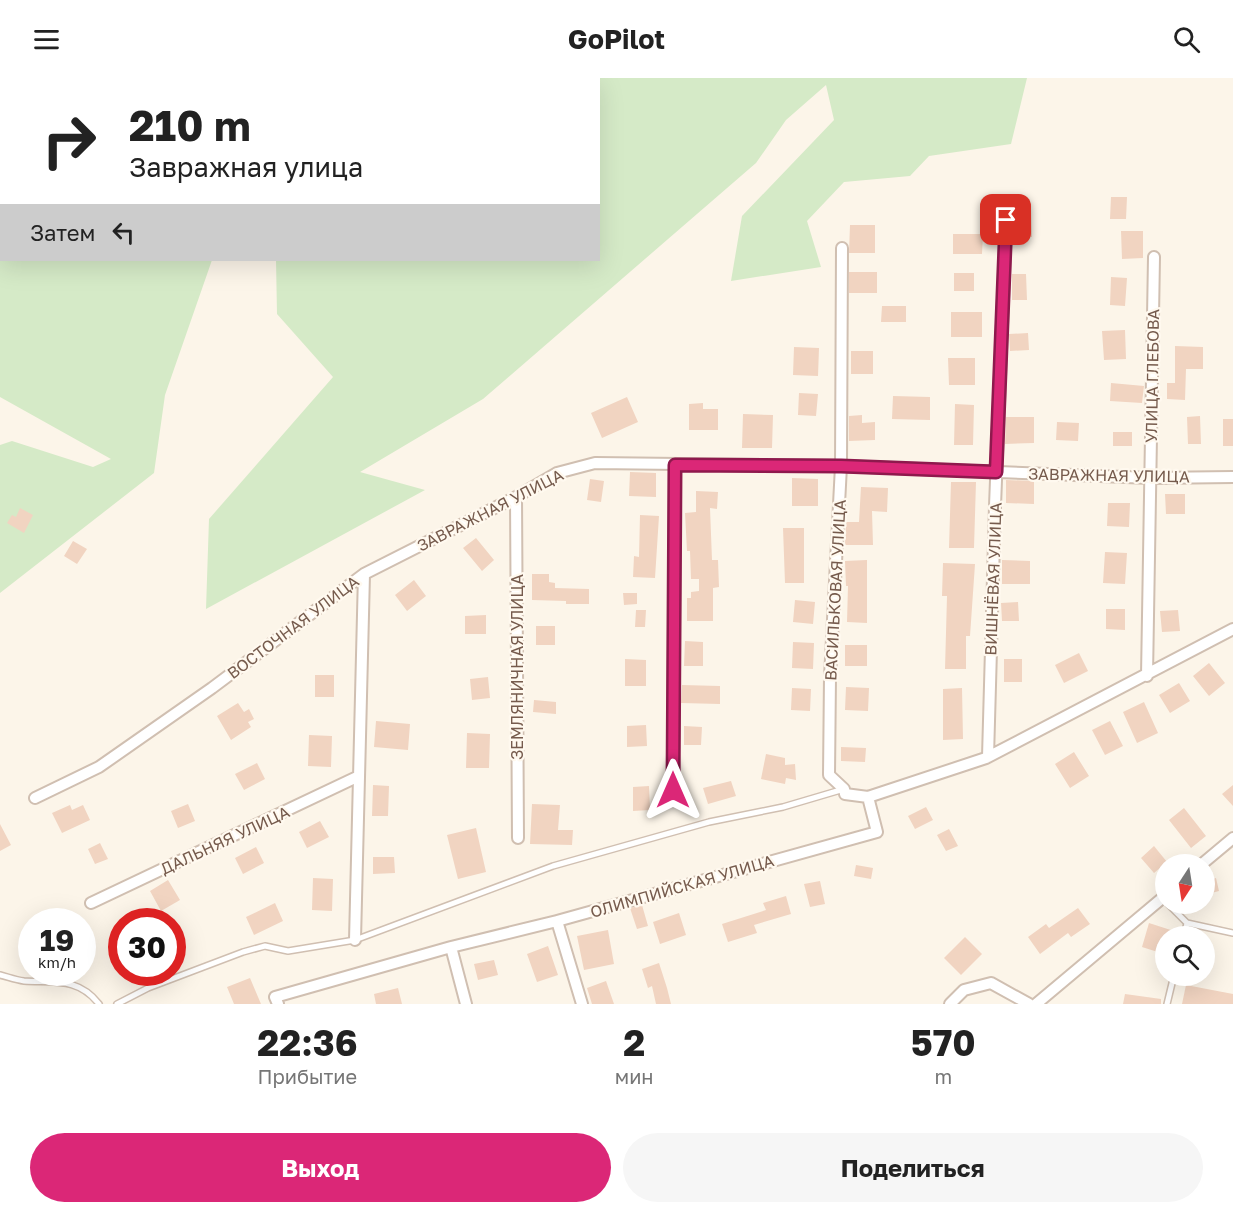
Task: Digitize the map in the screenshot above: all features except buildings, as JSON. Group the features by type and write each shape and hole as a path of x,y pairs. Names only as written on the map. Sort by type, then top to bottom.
{"street":[{"name":"ВИШНЁВАЯ УЛИЦА","path":"988,757 1006,220"},
{"name":"ВАСИЛЬКОВАЯ УЛИЦА","path":"842,248 841,466 830,677 829,775 844,789"},
{"name":"УЛИЦА ГЛЕБОВА","path":"1147,676 1154,257"},
{"name":"ЗАВРАЖНАЯ УЛИЦА","path":"364,574 516,497 557,473 595,464 841,466 1151,478 1233,477"},
{"path":"673,790 675,465"},
{"name":"ЗЕМЛЯНИЧНАЯ УЛИЦА","path":"516,497 518,838"},
{"name":"ВОСТОЧНАЯ УЛИЦА","path":"355,940 364,574"},
{"name":"ВОСТОЧНАЯ УЛИЦА","path":"35,798 99,767 212,688 364,574"},
{"path":"844,789 846,794 868,797 988,757 1147,676 1233,629"},
{"name":"ДАЛЬНЯЯ УЛИЦА","path":"91,903 359,776"},
{"name":"ОЛИМПИЙСКАЯ УЛИЦА","path":"278,1004 275,997 877,832 868,797"},
{"path":"1214,854 1233,838"},
{"path":"1036,1004 1155,907"},
{"path":"557,921 582,1004"},
{"path":"451,947 466,1004"},
{"path":"950,1004 964,990 991,983 1029,1004"}],"lane":[{"path":"117,1004 148,988 196,969 265,946 288,951 355,940 553,866 709,822 783,807 844,789"},
{"path":"1179,914 1187,923 1233,933"},
{"path":"0,975 21,981 57,981 74,984 99,1004"},
{"path":"1167,1004 1171,986"}],"green space":[{"path":"600,78 1027,78 1011,144 929,156 910,176 844,182 807,221 821,267 731,281 742,216 834,120 826,85 786,120 756,163 483,399 360,472 425,490 206,609 209,519 333,377 277,314 276,261 600,261"},
{"path":"0,261 212,261 165,395 154,473 0,593 0,445 12,441 93,467 111,459 0,397"}],"route":[{"path":"673,790 675,465 841,466 996,472 1006,220"}]}
